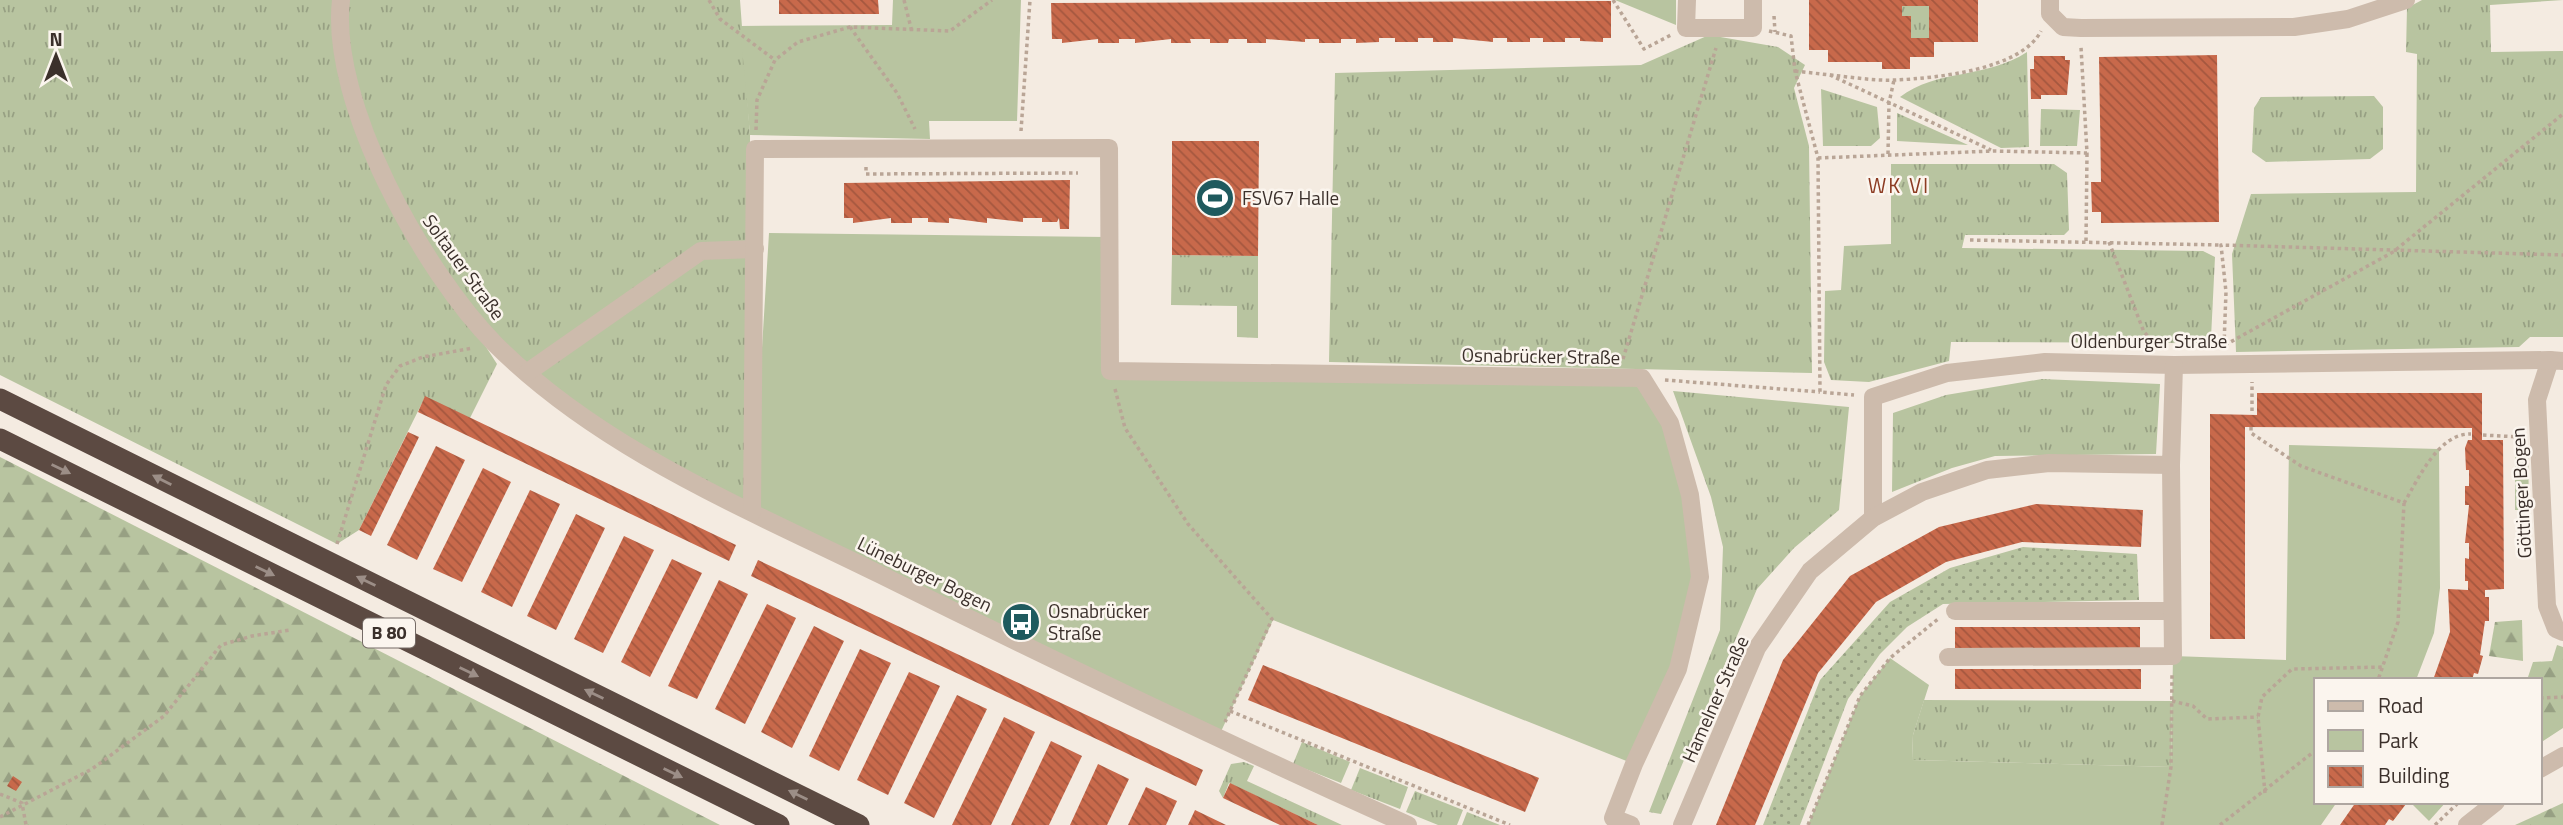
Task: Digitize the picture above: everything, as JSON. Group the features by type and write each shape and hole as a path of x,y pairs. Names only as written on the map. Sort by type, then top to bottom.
{"highway":[{"name":"B 80","path":"0,399 859,825"},
{"name":"B 80","path":"0,439 779,825"}],"street":[{"name":"Soltauer Straße","path":"341,0 343,50 361,124 398,209 470,316 495,344 527,372 610,436 752,512"},
{"path":"1687,0 1686,28 1753,28 1753,0"},
{"path":"2050,7 2063,27 2294,27 2348,19 2406,0"},
{"path":"752,512 755,149 1109,148 1110,371"},
{"path":"527,372 701,251 755,249"},
{"name":"Oldenburger Straße","path":"1873,397 1947,373 2045,362 2174,365 2556,360"},
{"name":"Göttinger Bogen","path":"2556,360 2537,400 2547,606 2556,629 2563,632"},
{"path":"1948,657 2173,656 2171,465 2174,365"},
{"name":"Osnabrücker Straße","path":"1110,371 1642,378 1668,416 1690,495 1700,577 1678,669 1634,764 1613,818 1631,825"},
{"path":"1873,397 1873,518"},
{"name":"Hamelner Straße","path":"1682,825 1757,648 1810,571 1873,518 1922,492 1987,470 2049,463 2171,465"},
{"name":"Lüneburger Bogen","path":"752,512 1217,740 1408,825"},
{"path":"1955,611 2171,611"},
{"path":"2542,768 2563,756"},
{"path":"2467,825 2493,804"}],"path":[{"path":"709,0 720,19 775,60"},
{"path":"904,0 912,32"},
{"path":"755,149 757,100 775,60 798,42 850,27 912,32 950,31 984,3 992,0"},
{"path":"1020,147 1030,0"},
{"path":"1613,0 1644,49 1686,28"},
{"path":"1795,71 1894,80 1992,67 2036,40 2050,7"},
{"path":"850,27 897,93 925,150"},
{"path":"1618,378 1722,28"},
{"path":"1753,28 1791,36 1795,71 1818,158 1820,392"},
{"path":"2081,28 2087,153 2086,242"},
{"path":"1830,75 1993,151"},
{"path":"1888,155 1889,103 1894,80"},
{"path":"2212,350 2393,252 2563,114"},
{"path":"1818,158 1993,151 2087,153"},
{"path":"865,165 866,174 1078,173"},
{"path":"1970,240 2563,255"},
{"path":"2109,243 2144,332 2174,365"},
{"path":"2221,245 2226,292 2224,345"},
{"path":"337,544 386,385 400,366 423,357 495,344"},
{"path":"1110,371 1125,428 1188,524 1272,620 1217,740"},
{"path":"1642,378 1873,397"},
{"path":"2251,427 2251,433 2301,466 2403,503"},
{"path":"2379,678 2398,622 2403,503 2439,449 2465,434 2471,434"},
{"path":"1808,825 1860,696 1890,658 1933,622 1955,611"},
{"path":"0,817 22,803 92,769 164,716 221,645 252,636 290,631"},
{"path":"2162,825 2171,767 2173,656"},
{"path":"2264,793 2258,717 2262,697 2292,669 2384,667"},
{"path":"2542,698 2563,697"},
{"path":"2172,701 2193,706 2207,719 2258,717"},
{"path":"1230,711 1510,825"},
{"path":"2220,825 2314,752"},
{"path":"0,793 22,803"},
{"path":"22,803 26,825"},
{"path":"2435,825 2457,804"}],"green space":[{"path":"0,0 740,0 750,135 752,512 610,436 528,372 445,283 497,364 470,418 425,397 359,530 337,544 0,375"},
{"path":"893,0 1021,0 1017,121 929,121 930,139 750,135 740,26 892,25"},
{"path":"1615,0 1676,0 1676,25"},
{"path":"2422,0 2563,0 2490,5 2491,52 2563,51 2563,337 2530,337 2519,347 2236,352 2232,254 2251,194 2416,192 2417,54 2406,52 2407,8"},
{"path":"1902,6 1929,6 1929,38 1911,38 1911,16 1902,16"},
{"path":"1709,35 1778,47 1805,65 1794,88 1809,146 1812,373 1329,362 1335,73 1641,65"},
{"path":"2027,52 2029,147 2001,148 1900,97 1929,82 1995,66"},
{"path":"1821,89 1877,107 1880,138 1871,146 1823,146"},
{"path":"2374,96 2383,107 2383,149 2370,159 2266,162 2252,152 2254,108 2261,97"},
{"path":"2041,109 2080,110 2077,146 2040,146"},
{"path":"1897,113 1968,145 1897,141"},
{"path":"1891,164 2054,164 2067,173 2069,230 2064,235 1965,235 1962,248 2203,251 2215,257 2211,338 2203,343 1951,342 1949,361 1869,382 1831,380 1824,362 1825,291 1841,290 1844,246 1891,244"},
{"path":"769,233 1107,237 1110,371 1642,378 1670,423 1699,581 1678,669 1634,764 1273,620 1217,740 752,512"},
{"path":"1172,255 1258,256 1258,338 1237,337 1237,306 1171,305"},
{"path":"2042,379 2160,384 2156,454 1995,456 1952,468 1892,492 1893,413 1946,395"},
{"path":"1673,391 1849,407 1839,510 1794,548 1757,589 1661,814 1649,812 1720,630 1723,547 1711,497"},
{"path":"2289,445 2439,449 2440,588 2434,633 2417,678 2314,678 2314,804 2336,804 2321,825 1808,825 1860,696 1890,658 1929,685 1913,735 1912,760 2171,767 2173,656 2286,660"},
{"path":"2528,448 2529,510 2515,510 2515,449"},
{"path":"0,457 720,825 0,825"},
{"path":"2023,547 2137,554 2139,600 1943,604 1907,627 1880,654 1848,699 1800,825 1763,825 1820,680 1890,602 1950,568"},
{"path":"2522,620 2523,661 2489,656 2495,622"},
{"path":"2557,645 2563,647 2563,728 2542,742 2542,678 2528,678 2533,662 2552,661"},
{"path":"1924,700 2172,701 2171,767 1912,760 1913,735"},
{"path":"1302,742 1350,762 1341,783 1293,764"},
{"path":"1244,762 1254,766 1247,781 1342,825 1318,825 1229,783 1223,798 1219,791 1231,764"},
{"path":"1360,768 1408,787 1400,809 1351,790"},
{"path":"1415,791 1463,810 1457,825 1438,825 1406,812"},
{"path":"2563,803 2563,825 2515,825"},
{"path":"2412,804 2444,804 2429,821"},
{"path":"1467,812 1500,825 1462,825"}],"building":[{"path":"779,0 878,0 879,14 779,14"},
{"path":"1809,0 1978,0 1978,42 1934,42 1934,57 1910,57 1910,69 1882,69 1882,62 1828,62 1828,50 1809,50","holes":["1902,6 1929,6 1929,38 1911,38 1911,16 1902,16"]},
{"path":"1611,1 1611,38 1603,38 1603,42 1580,41 1580,38 1565,38 1565,42 1543,42 1543,38 1530,38 1530,42 1507,42 1507,38 1493,38 1493,42 1453,38 1453,42 1433,42 1433,38 1418,38 1418,42 1395,42 1395,38 1379,38 1379,42 1356,43 1356,39 1341,39 1341,43 1319,43 1319,39 1305,39 1305,42 1266,39 1266,43 1247,43 1247,39 1229,39 1228,43 1210,43 1210,39 1190,39 1191,43 1171,43 1171,39 1135,43 1135,39 1119,39 1119,43 1098,43 1098,39 1062,43 1062,39 1052,39 1051,3"},
{"path":"2217,55 2219,222 2101,223 2101,212 2092,212 2091,182 2101,182 2099,57"},
{"path":"2034,56 2065,56 2065,60 2070,60 2067,95 2041,95 2041,99 2031,99 2030,69 2034,69"},
{"name":"FSV67 Halle","path":"1172,141 1259,141 1258,256 1172,255"},
{"path":"1070,180 1069,229 1060,229 1059,218 1057,222 1042,222 1042,218 1023,218 1023,222 987,218 987,223 949,218 949,223 928,222 928,218 912,218 912,223 891,223 891,218 853,223 853,218 844,218 844,183"},
{"path":"2257,393 2482,393 2482,440 2503,440 2504,589 2485,590 2485,597 2489,597 2489,621 2485,621 2480,655 2483,656 2478,674 2474,673 2473,678 2434,678 2450,632 2448,589 2468,590 2468,581 2465,581 2465,558 2469,559 2469,543 2465,543 2469,505 2465,505 2465,486 2469,486 2469,470 2466,470 2465,448 2468,440 2472,440 2472,428 2245,427 2245,639 2210,639 2210,414 2257,415"},
{"path":"425,396 736,545 729,561 418,412"},
{"path":"408,432 419,437 371,536 359,530"},
{"path":"436,446 465,460 417,560 387,545"},
{"path":"483,468 511,482 462,582 433,569"},
{"path":"530,490 560,504 512,607 481,592"},
{"path":"2036,504 2143,510 2141,547 2022,542 1946,562 1876,602 1818,673 1755,825 1716,825 1783,660 1850,576 1939,527"},
{"path":"576,514 605,528 556,630 527,616"},
{"path":"624,536 654,550 603,653 574,639"},
{"path":"672,559 702,573 650,677 621,662"},
{"path":"758,560 1203,770 1196,786 751,576"},
{"path":"719,580 748,594 697,699 668,686"},
{"path":"767,604 796,618 745,724 715,709"},
{"path":"814,626 844,641 792,748 761,732"},
{"path":"1955,627 2140,627 2140,648 1955,649"},
{"path":"860,649 891,663 839,771 809,756"},
{"path":"1263,665 1539,778 1525,812 1248,700"},
{"path":"1955,669 2141,669 2141,689 1955,689"},
{"path":"909,672 940,686 888,795 857,780"},
{"path":"957,695 987,709 934,818 904,803"},
{"path":"1004,717 1035,732 991,825 952,825"},
{"path":"1051,741 1082,756 1049,825 1011,825"},
{"path":"1098,764 1129,779 1107,825 1070,825"},
{"path":"13,776 22,782 16,791 7,786"},
{"path":"1230,783 1318,825 1280,825 1223,798"},
{"path":"1146,787 1177,801 1166,825 1128,825"},
{"path":"2355,804 2406,804 2393,821 2389,819 2385,825 2340,825"},
{"path":"1195,810 1226,825 1188,825"}],"place":[{"name":"FSV67 Halle","path":"1215,198"},
{"name":"Osnabrücker Straße","path":"1021,622"}],"district":[{"name":"WK VI","path":"1899,186"}]}
